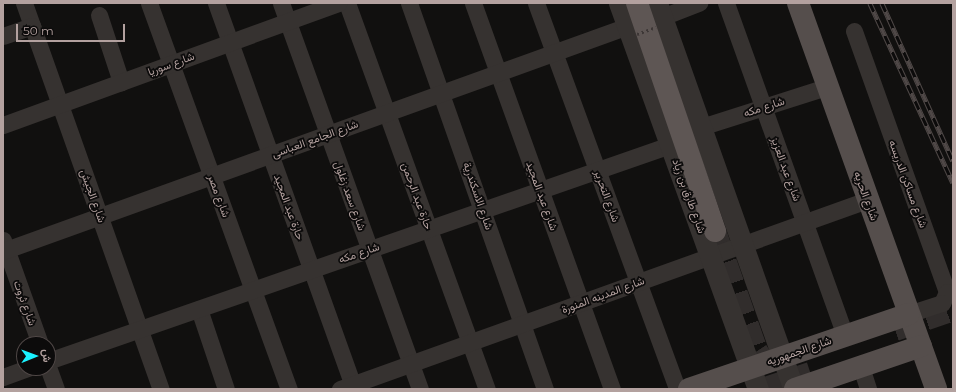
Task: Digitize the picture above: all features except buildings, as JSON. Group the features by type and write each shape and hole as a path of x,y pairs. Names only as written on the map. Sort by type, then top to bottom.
{"highway":[{"path":"636,3 715,231"}],"main road":[{"name":"شارع الحريه","path":"798,3 826,88 936,389"},
{"name":"شارع الجمهوريه","path":"689,389 721,385 751,368 909,314"},
{"path":"795,389 921,346"}],"street":[{"name":"شارع الجيش","path":"24,3 161,389"},
{"name":"شارع مصر","path":"149,3 289,389"},
{"name":"حارة عبد المجيد","path":"216,3 311,270 349,387"},
{"name":"شارع سعد زغلول","path":"281,3 420,389"},
{"name":"شارع سوريا","path":"3,124 338,3"},
{"name":"حارة عبد الرحمن","path":"347,3 487,389"},
{"name":"شارع الاسكندرية","path":"409,3 442,93 545,389"},
{"name":"شارع عبد المجيد","path":"473,3 612,389"},
{"name":"شارع التحرير","path":"536,3 677,389"},
{"name":"شارع طارق بن زياد","path":"619,3 632,30 670,145 758,389"},
{"path":"700,3 658,16 701,127 782,357 795,389"},
{"name":"شارع عبد العزيز","path":"726,3 845,336"},
{"path":"99,15 121,82"},
{"path":"3,36 32,26"},
{"name":"شارع الجامع العباسى","path":"4,247 100,217 554,53 632,30"},
{"name":"شارع مساكن الدريسه","path":"854,31 947,292 942,303 909,314"},
{"name":"شارع مكه","path":"701,127 826,88"},
{"name":"شارع مكه","path":"56,358 670,145"},
{"name":"شارع المدينه المنورة","path":"349,387 470,342 867,200"},
{"name":"شارع ثروت","path":"4,247 37,336"},
{"path":"199,309 226,389"},
{"path":"861,367 868,389"},
{"path":"3,377 16,372"},
{"path":"51,376 56,389"}],"path":[{"path":"632,30 658,16"}],"tunnel":[{"path":"715,231 757,351 770,371"},
{"path":"895,330 953,310"},
{"path":"762,389 810,373"}],"railway":[{"path":"870,3 953,183"},
{"path":"882,3 953,161"}]}
